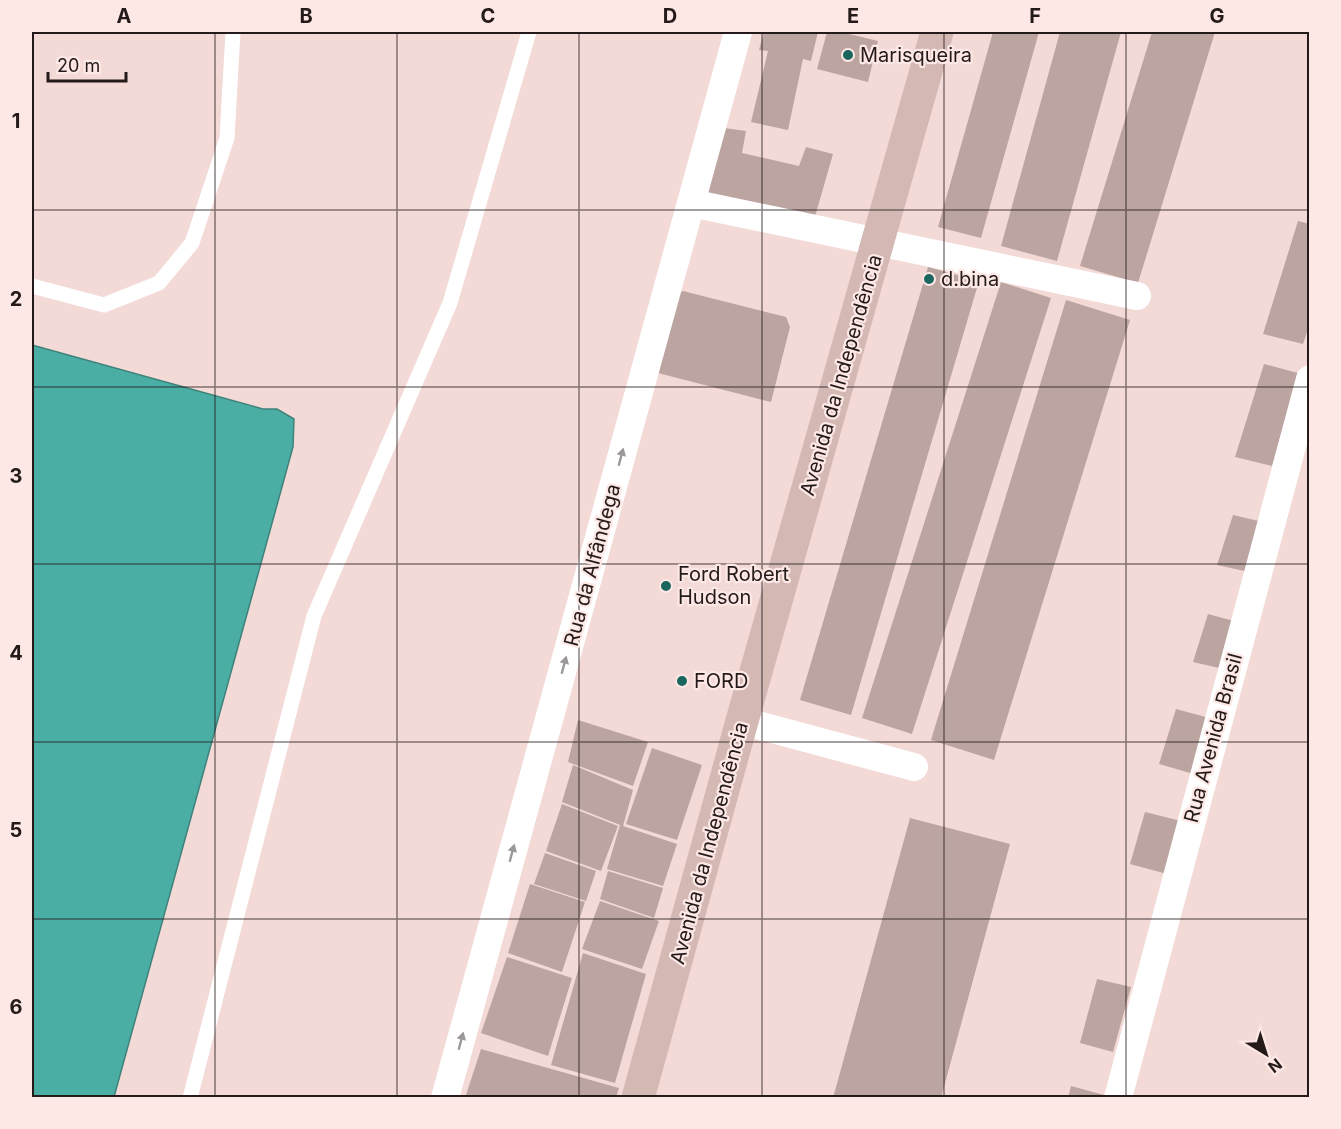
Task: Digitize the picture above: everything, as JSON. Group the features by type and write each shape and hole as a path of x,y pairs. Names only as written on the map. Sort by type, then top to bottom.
{"street":[{"name":"Rua da Alfândega","path":"445,1098 738,32"},
{"name":"Avenida da Independência","path":"638,1098 937,32"},
{"path":"691,203 1137,296"},
{"name":"Rua Avenida Brasil","path":"1118,1098 1310,379"},
{"path":"742,721 914,767"}],"lane":[{"path":"32,286 104,304 159,283 192,243 226,138 233,32"},
{"path":"190,1098 314,616 450,303 529,32"}],"water":[{"path":"32,345 263,409 277,409 294,419 293,447 114,1097 32,1097"}],"building":[{"path":"764,32 818,32 811,61 803,59 788,130 751,122 768,51 759,50"},
{"name":"Marisqueira","path":"827,32 841,32 878,41 868,82 817,69"},
{"path":"993,32 1039,32 981,238 938,227"},
{"path":"1060,32 1121,32 1057,261 1001,246"},
{"path":"1152,32 1215,32 1138,283 1080,266"},
{"path":"717,127 746,131 742,153 799,166 806,147 833,154 814,220 702,193"},
{"path":"1298,221 1310,224 1310,323 1303,344 1263,334"},
{"path":"928,267 979,281 851,715 800,700"},
{"path":"1001,282 1051,298 912,734 862,718"},
{"path":"683,291 786,317 790,327 771,402 654,372 675,295"},
{"path":"1066,300 1130,320 994,760 931,740"},
{"path":"1264,364 1298,373 1272,466 1235,457"},
{"path":"1233,515 1263,522 1249,572 1217,565"},
{"path":"1208,614 1234,621 1219,668 1193,662"},
{"path":"1176,709 1213,719 1197,775 1159,764"},
{"path":"578,720 648,742 633,786 568,762"},
{"path":"652,748 702,765 677,840 626,824"},
{"path":"573,765 633,790 623,826 677,844 663,886 607,869 620,825 562,802"},
{"path":"562,804 618,826 601,871 546,851"},
{"path":"1145,812 1181,821 1167,874 1130,864"},
{"path":"910,818 1010,844 941,1098 833,1098"},
{"path":"545,853 596,871 586,901 534,884"},
{"path":"608,871 663,888 654,918 600,899"},
{"path":"530,884 585,902 562,972 508,953"},
{"path":"600,901 659,921 642,969 582,949"},
{"path":"583,953 646,974 615,1083 551,1065"},
{"path":"507,957 572,978 548,1056 481,1033"},
{"path":"1097,979 1131,987 1113,1052 1080,1043"},
{"path":"481,1049 619,1088 616,1098 465,1098"},
{"path":"1071,1086 1104,1095 1103,1098 1068,1098"}],"place":[{"name":"Marisqueira","path":"848,55"},
{"name":"d.bina","path":"929,279"},
{"name":"Ford Robert Hudson","path":"666,586"},
{"name":"FORD","path":"682,681"}]}
